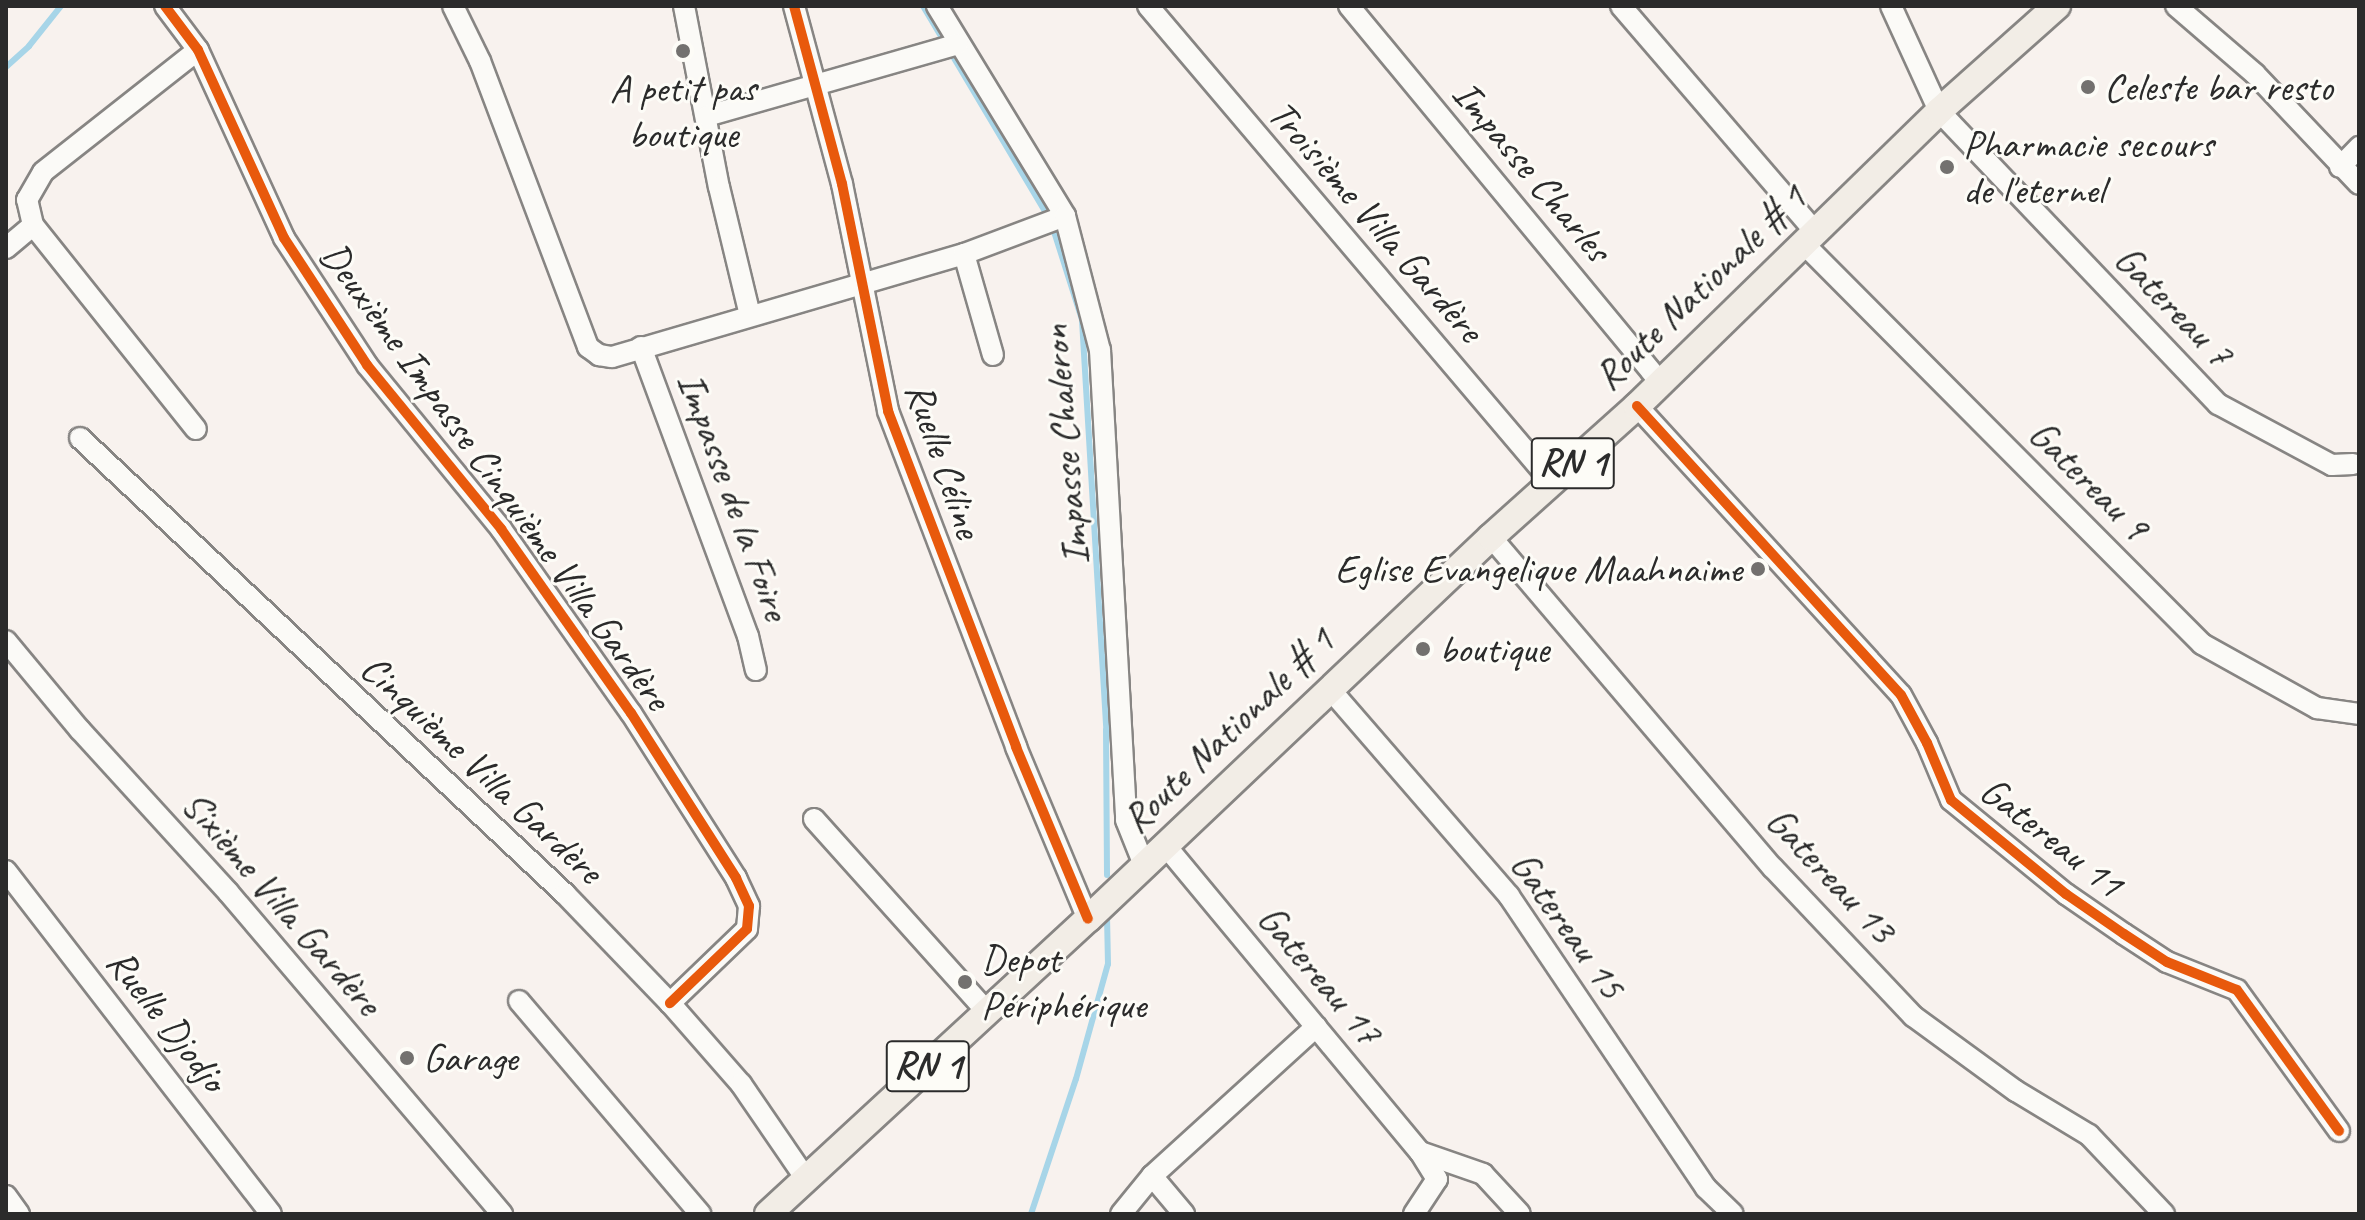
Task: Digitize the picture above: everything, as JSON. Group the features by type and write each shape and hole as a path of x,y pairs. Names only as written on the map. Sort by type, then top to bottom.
{"main road":[{"name":"Route Nationale # 1","path":"768,1214 1088,919 1491,537 1637,406 1939,111 2057,6"}],"street":[{"name":"Deuxième Impasse Cinquième Villa Gardère","path":"165,6 198,50 284,238 367,365 501,529 623,701 736,878 749,906 747,929 670,1003"},
{"path":"453,6 480,61 588,347 599,355 612,357 964,254 1065,216"},
{"path":"684,6 719,187 750,315"},
{"name":"Ruelle Céline","path":"794,6 842,184 888,411 1016,747 1088,919"},
{"name":"Impasse Chaleron","path":"937,6 1065,216 1100,350 1126,820 1144,865"},
{"name":"Troisième Villa Gardère","path":"1148,6 1552,482"},
{"name":"Impasse Charles","path":"1349,6 1660,382"},
{"name":"Gatereau 9","path":"1621,6 1808,236 2202,644 2317,708 2359,714"},
{"name":"Gatereau 7","path":"1891,6 1939,111 2218,404 2332,465 2353,464"},
{"path":"2176,6 2255,74 2359,184"},
{"path":"707,116 958,44"},
{"path":"196,429 33,225 27,200 43,172 198,50"},
{"path":"2340,167 2359,147"},
{"path":"6,248 33,225"},
{"path":"964,254 993,355"},
{"name":"Impasse de la Foire","path":"641,347 748,636 756,670"},
{"name":"Gatereau 11","path":"1637,406 1901,695 1927,743 1951,800 2066,894 2124,934 2167,962 2237,990 2339,1131"},
{"name":"Cinquième Villa Gardère","path":"80,438 565,894 670,1003 741,1084 806,1179"},
{"name":"Gatereau 13","path":"1491,537 1773,868 1913,1016 2016,1091 2089,1135 2164,1214"},
{"name":"Sixième Villa Gardère","path":"6,641 80,730 228,892 502,1214"},
{"name":"Gatereau 15","path":"1329,688 1509,896 1706,1188 1733,1214"},
{"path":"814,819 987,1012"},
{"name":"Gatereau 17","path":"1165,845 1420,1152 1437,1179 1414,1214"},
{"name":"Ruelle Djodjo","path":"6,871 271,1214"},
{"path":"519,1001 700,1214"},
{"path":"1121,1214 1152,1176 1316,1027"},
{"path":"1420,1152 1483,1174 1520,1214"},
{"path":"1152,1176 1184,1214"},
{"path":"6,1196 19,1214"}],"waterway":[{"path":"6,67 29,46 61,6"},
{"path":"923,6 1051,222 1082,320 1106,730 1107,875"},
{"path":"1031,1214 1076,1079 1108,964 1107,916"}],"cycle path":[{"path":"165,6 198,50 284,238 367,365 501,529 631,713 736,878 749,906 747,929 670,1003"},
{"path":"794,6 842,184 888,411 1016,747 1088,919"},
{"path":"1637,406 1901,695 1927,743 1951,800 2066,894 2124,934 2167,962 2237,990 2339,1131"}],"place":[{"name":"A petit pas boutique","path":"683,51"},
{"name":"Celeste bar resto","path":"2088,87"},
{"name":"Pharmacie secours de l'eternel","path":"1947,167"},
{"name":"Eglise Evangelique Maahnaime","path":"1758,569"},
{"name":"boutique","path":"1423,649"},
{"name":"Depot Périphérique","path":"965,982"},
{"name":"Garage","path":"407,1058"}]}
